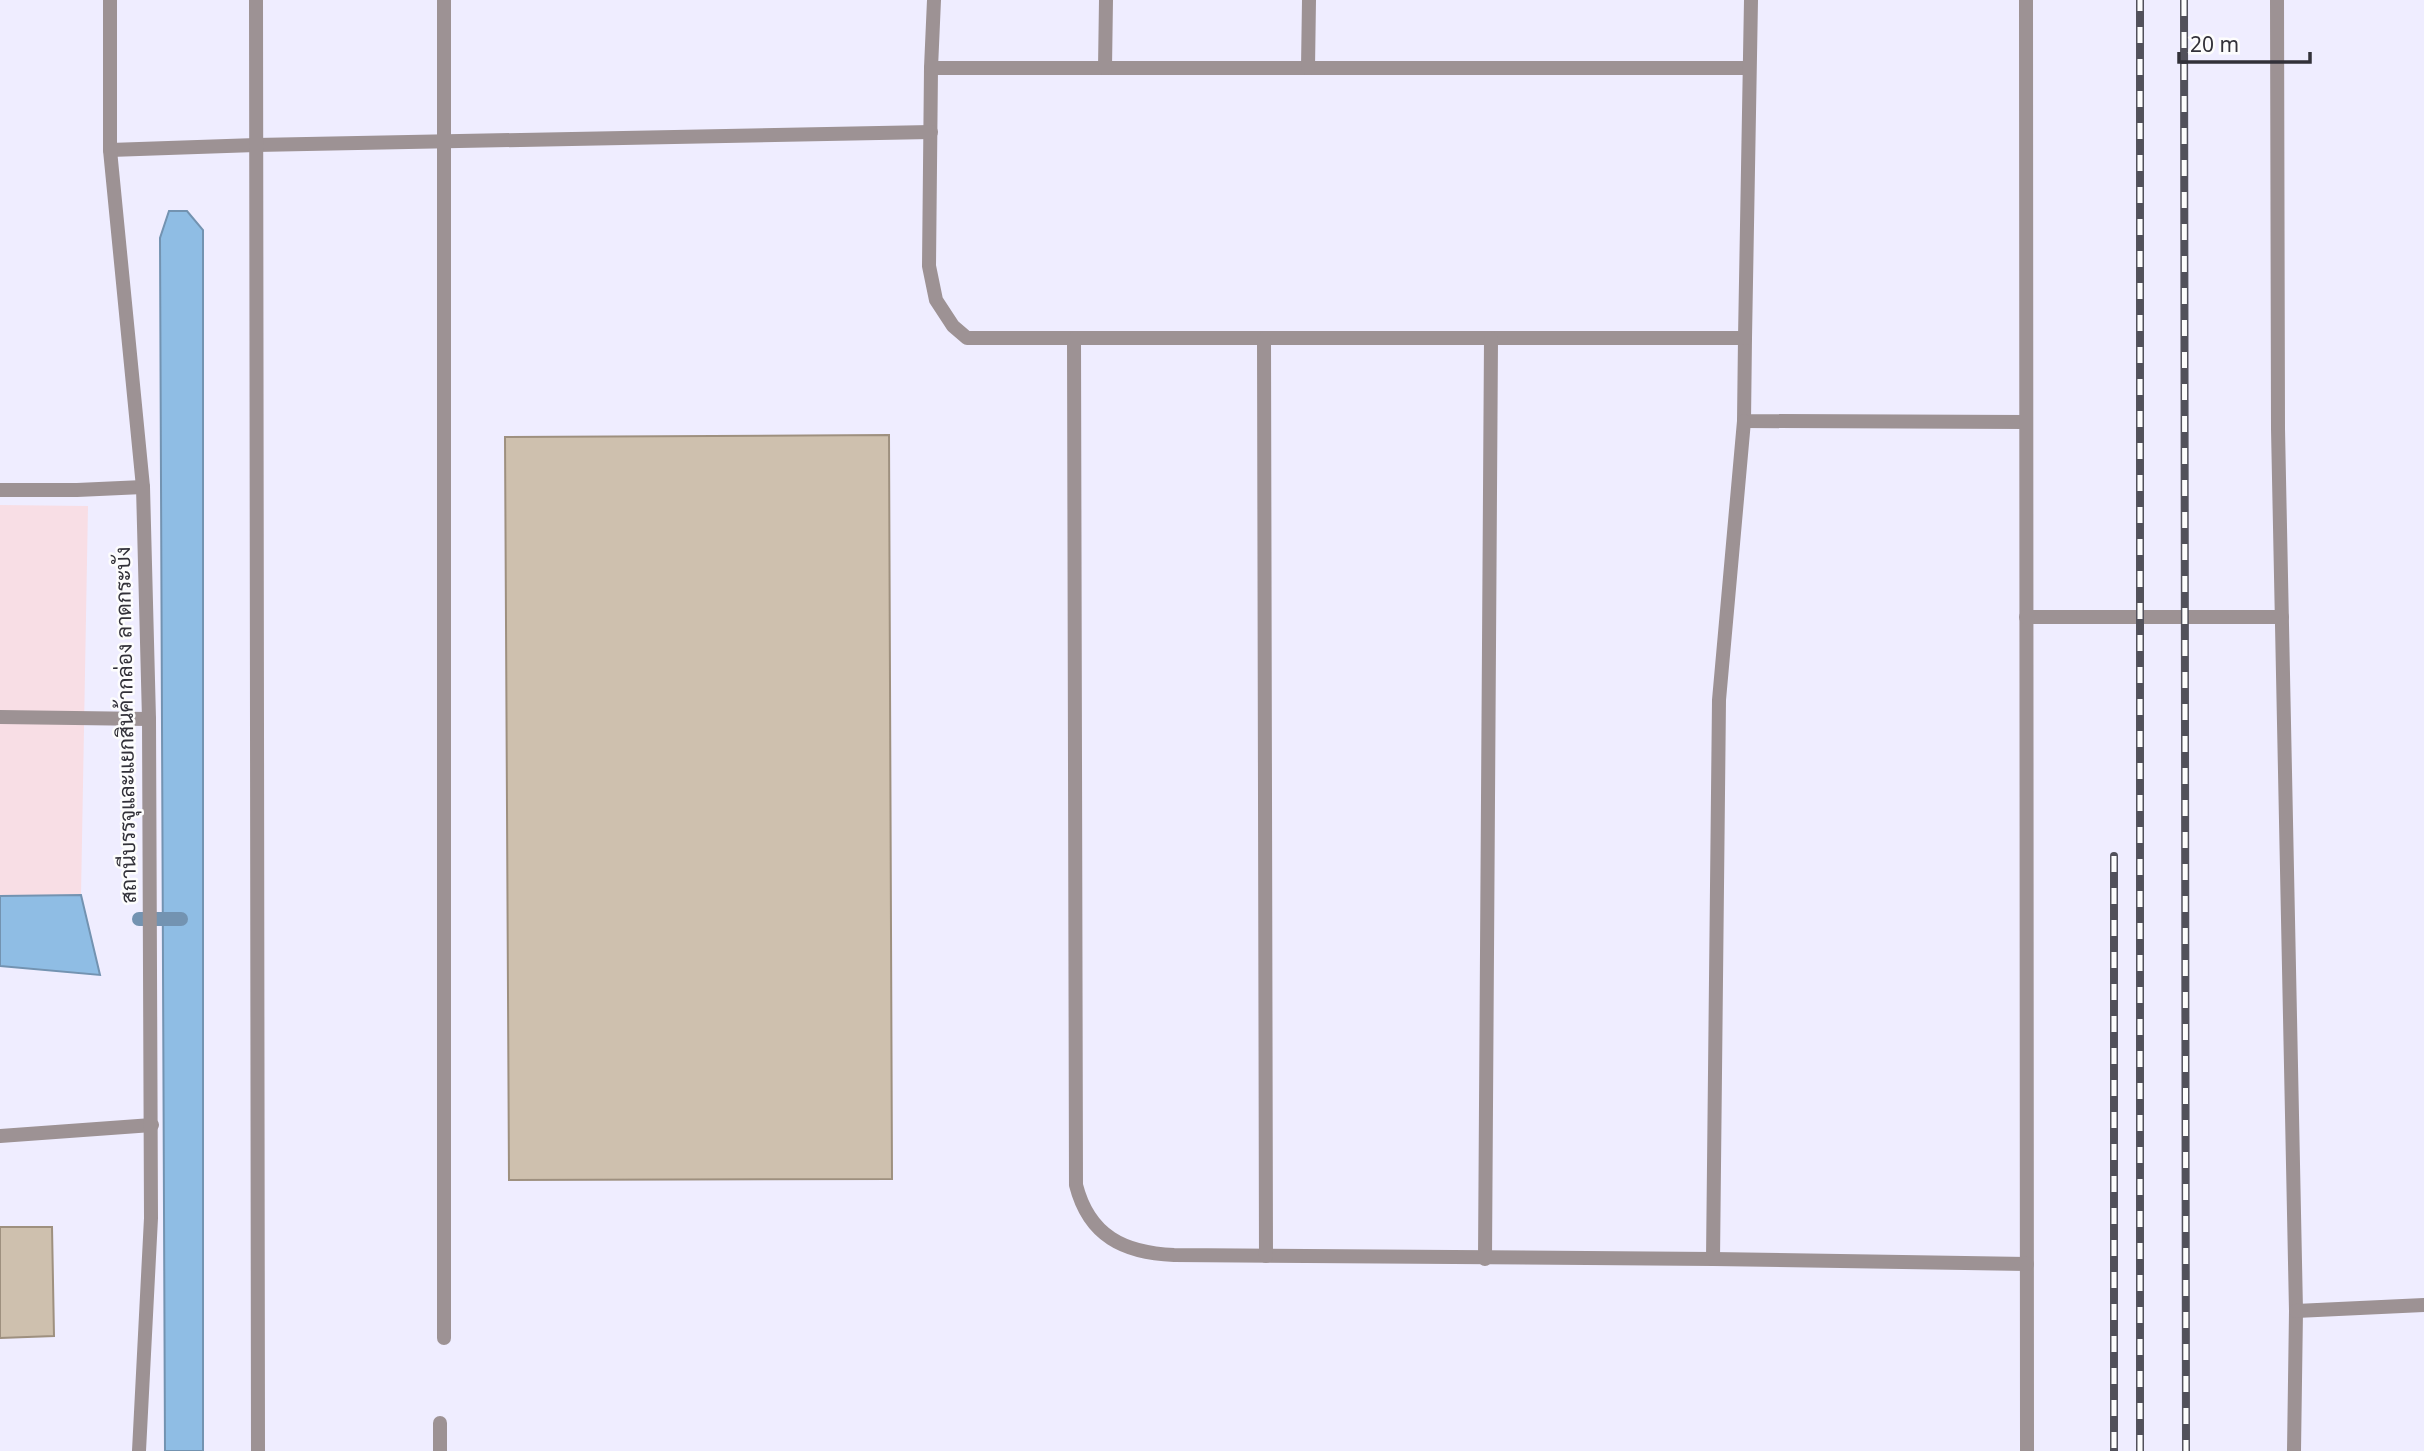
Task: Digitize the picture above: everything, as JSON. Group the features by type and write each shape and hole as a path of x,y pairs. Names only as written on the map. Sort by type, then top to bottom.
{"street":[{"name":"สถานีบรรจุและแยกสินค้ากล่อง ลาดกระบัง","path":"110,0 110,150 143,487 149,719 151,1218 139,1451"},
{"path":"256,0 258,1451"},
{"path":"444,0 444,1338"},
{"path":"934,0 929,266 936,300 953,326 967,338 1745,338"},
{"path":"1105,68 1106,0"},
{"path":"1308,68 1309,0"},
{"path":"1713,1259 1719,700 1744,421 1751,0"},
{"path":"2026,0 2027,1451"},
{"path":"2277,0 2278,429 2296,1311 2294,1451"},
{"path":"931,68 1749,68"},
{"path":"110,150 931,132"},
{"path":"1074,339 1076,1185 1080,1199 1096,1227 1110,1239 1140,1251 1174,1255 2027,1264"},
{"path":"1264,339 1266,1256"},
{"path":"1485,1259 1491,339"},
{"path":"1744,421 2026,422"},
{"path":"0,490 143,487"},
{"path":"2026,617 2282,617"},
{"path":"0,717 149,719"},
{"path":"0,1136 152,1125"},
{"path":"2296,1311 2424,1305"},
{"path":"440,1423 440,1451"}],"shaded area":[{"path":"0,505 88,506 81,895 0,896"}],"water":[{"path":"169,211 187,211 203,230 203,1451 165,1451 160,238"},
{"path":"81,895 100,975 0,966 0,896"}],"building":[{"path":"889,435 892,1179 509,1180 505,437"},
{"path":"0,1227 52,1227 54,1336 0,1338"}],"waterway":[{"path":"139,919 181,919"}],"railway":[{"path":"2140,0 2140,1451"},
{"path":"2184,0 2186,1451"},
{"path":"2114,856 2114,1451"}]}
